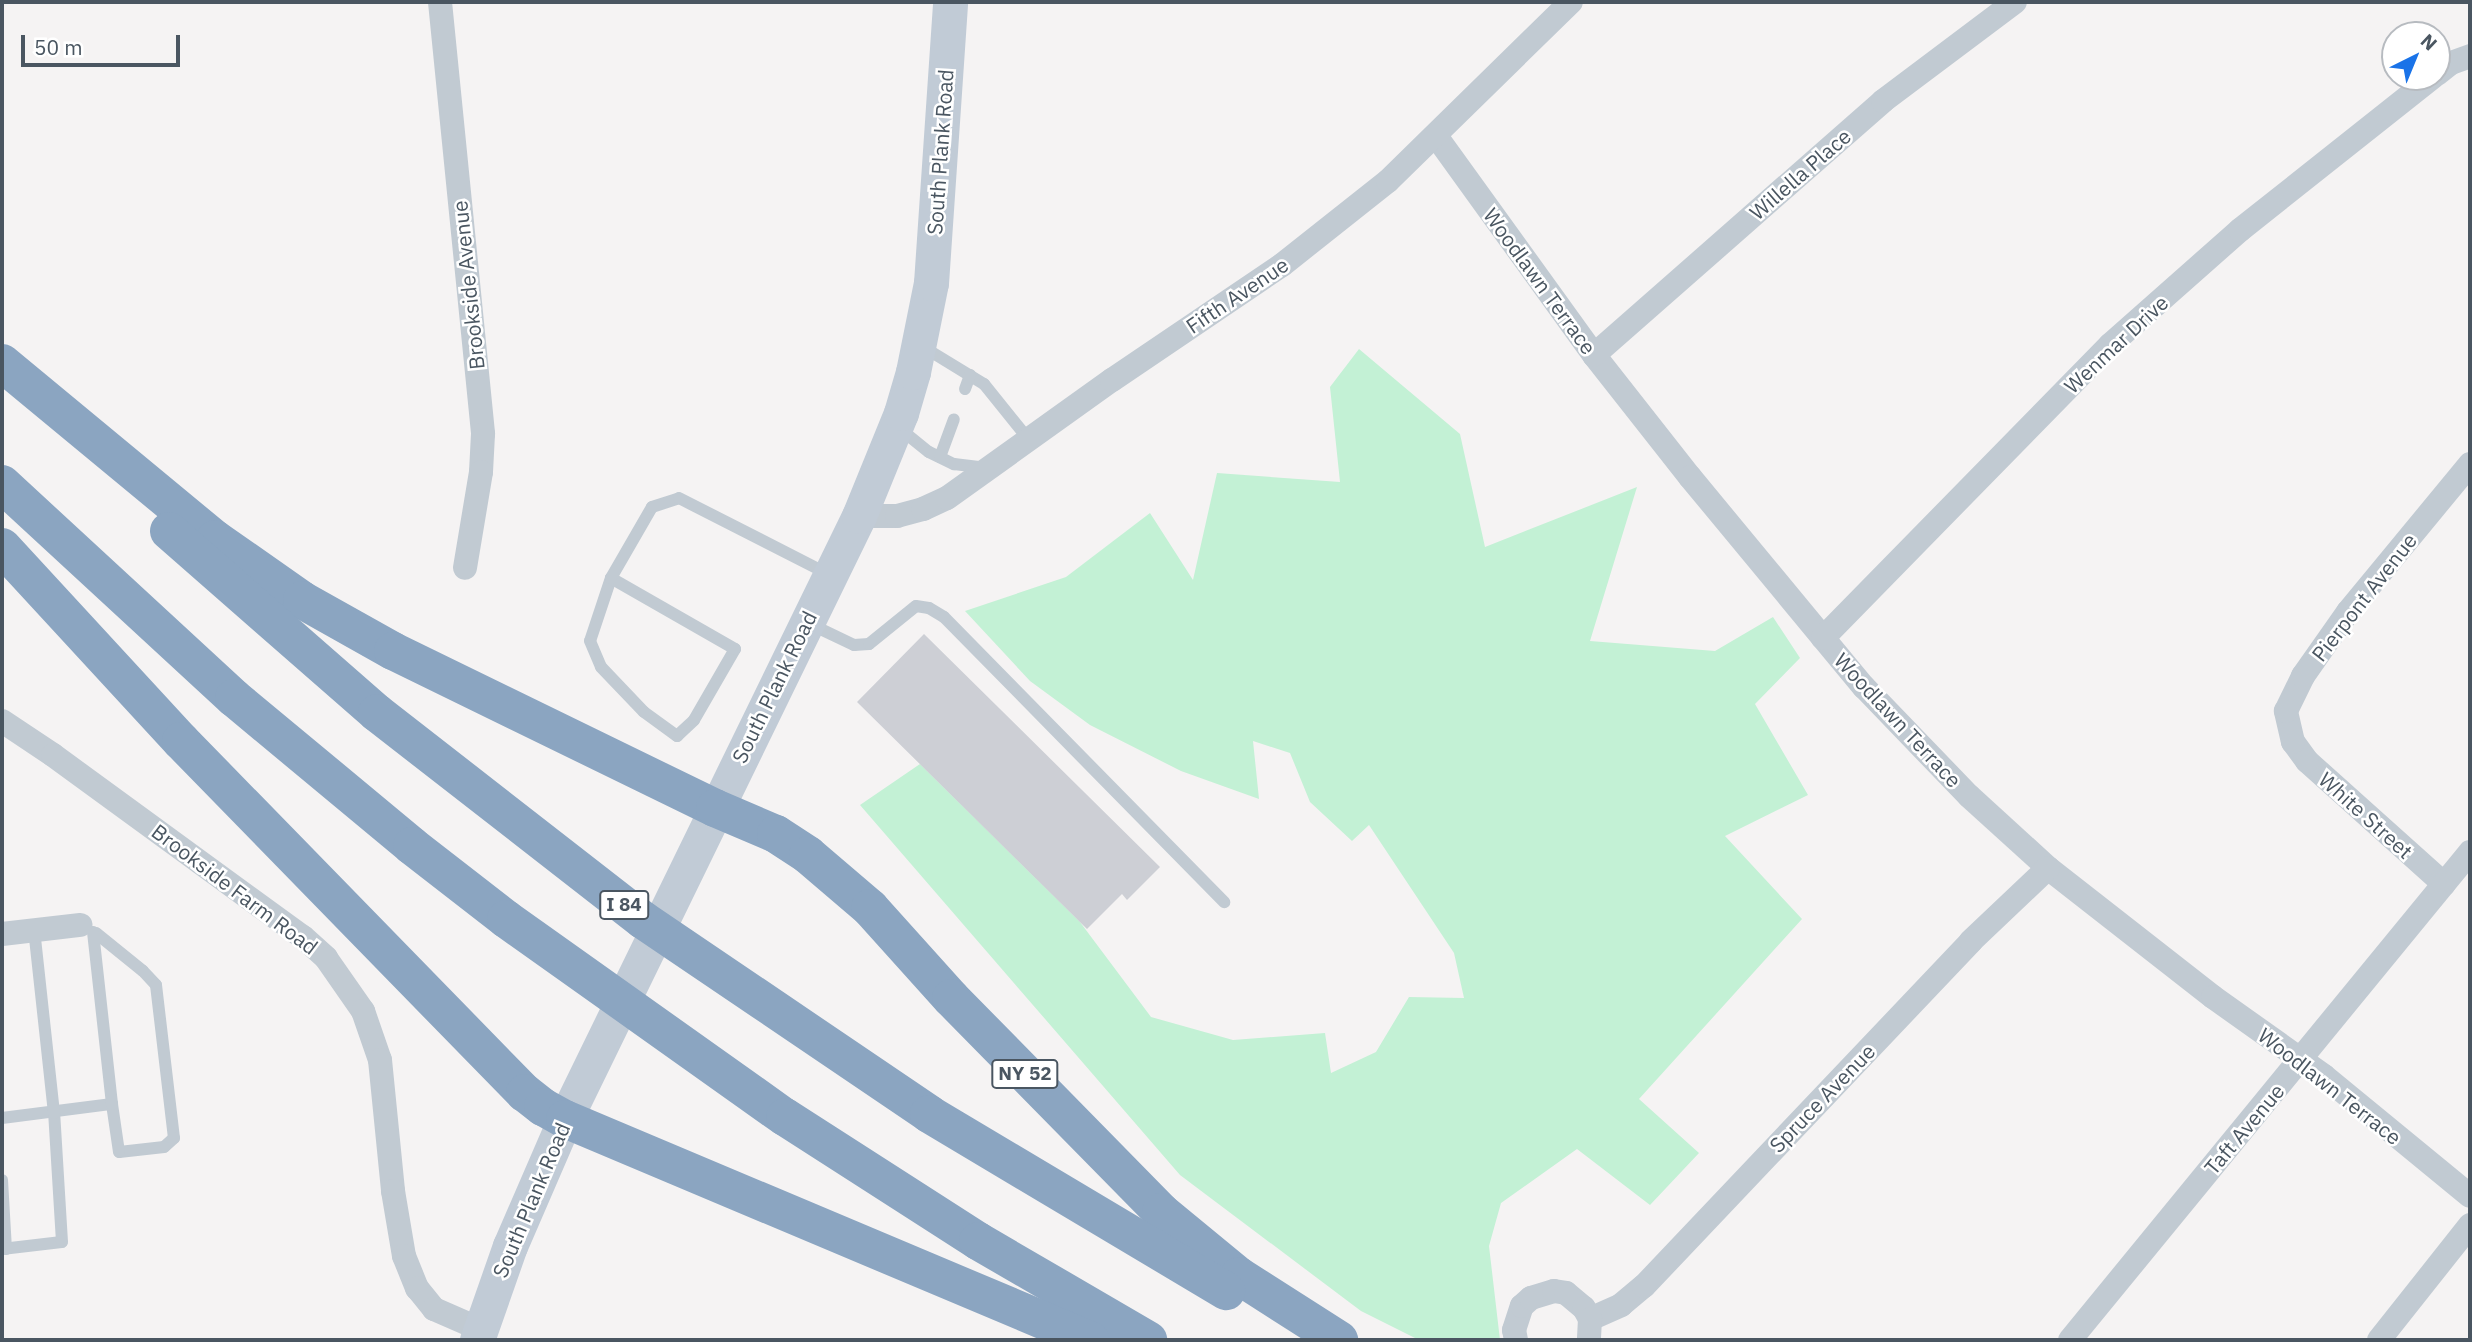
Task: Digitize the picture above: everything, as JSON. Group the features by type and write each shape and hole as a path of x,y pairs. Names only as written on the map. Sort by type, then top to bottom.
{"highway":[{"path":"2,363 205,531 302,600 393,651 715,808"},
{"name":"I 84","path":"2,372 116,483 298,646 465,783 632,911 929,1114 1126,1234 1317,1340"},
{"path":"2,484 234,698 412,846 506,919 694,1055 829,1146 978,1241 1148,1340"},
{"path":"2,547 180,741 525,1093 565,1119 1090,1340"},
{"name":"NY 52","path":"715,808 776,834 840,881 870,908 951,998 1161,1212 1239,1276 1339,1340"}],"main road":[{"name":"South Plank Road","path":"479,1335 509,1246 586,1073 859,516 896,426 919,345 936,233 950,2"}],"street":[{"name":"Brookside Avenue","path":"440,2 483,434 481,472 465,568"},
{"name":"Fifth Avenue","path":"859,516 897,516 923,509 947,498 1317,240 1436,136 1571,2"},
{"name":"Willella Place","path":"1594,355 1883,102 2015,2"},
{"name":"Wenmar Drive","path":"2451,63 2470,56"},
{"name":"Wenmar Drive","path":"1823,638 2110,345 2240,230 2416,91"},
{"name":"Woodlawn Terrace","path":"1436,136 1594,355 1864,687 1969,796 2049,868 2213,997 2302,1060 2470,1196"},
{"name":"Pierpont Avenue","path":"2293,742 2286,711 2303,676 2348,612 2470,464"},
{"name":"Brookside Farm Road","path":"2,721 53,755 303,937 326,958 363,1011 380,1060 393,1191 404,1256 417,1288 434,1309 479,1335"},
{"name":"White Street","path":"2293,742 2306,761 2444,884"},
{"name":"Taft Avenue","path":"2070,1340 2470,852"},
{"name":"Spruce Avenue","path":"1516,1340 1514,1330 1522,1306 1542,1292 1566,1293 1576,1299 1589,1330 1644,1286 1971,941 2049,868"},
{"path":"2,934 34,929 88,929"},
{"path":"2379,1340 2470,1225"}],"lane":[{"path":"919,345 984,384 1029,440"},
{"path":"965,390 970,375"},
{"path":"940,457 954,419"},
{"path":"896,426 954,464 990,468"},
{"path":"611,578 735,649 694,720 677,736 643,712 601,667 590,641 611,578 652,507 679,499 830,575"},
{"path":"806,623 854,645 869,644 916,606 929,608 944,617 1224,902"},
{"path":"2,1180 4,1249 62,1242 54,1113 34,929"},
{"path":"88,929 144,971 156,985 174,1138 164,1147 119,1152 88,929"},
{"path":"2,1118 112,1104"}],"green space":[{"path":"1359,349 1460,434 1485,547 1637,487 1590,641 1715,651 1773,617 1800,658 1755,704 1808,795 1725,836 1802,919 1639,1099 1699,1153 1650,1205 1577,1149 1501,1203 1489,1246 1500,1340 1419,1340 1361,1311 1180,1175 860,805 920,764 1080,922 1151,1017 1233,1040 1325,1033 1331,1073 1376,1052 1409,997 1464,998 1454,953 1369,825 1352,841 1310,802 1290,753 1253,741 1259,799 1181,771 1090,725 1030,681 965,611 1066,577 1150,513 1193,580 1217,473 1340,482 1330,387"}],"building":[{"path":"924,634 1160,867 1127,900 1122,894 1087,929 857,702"}]}
